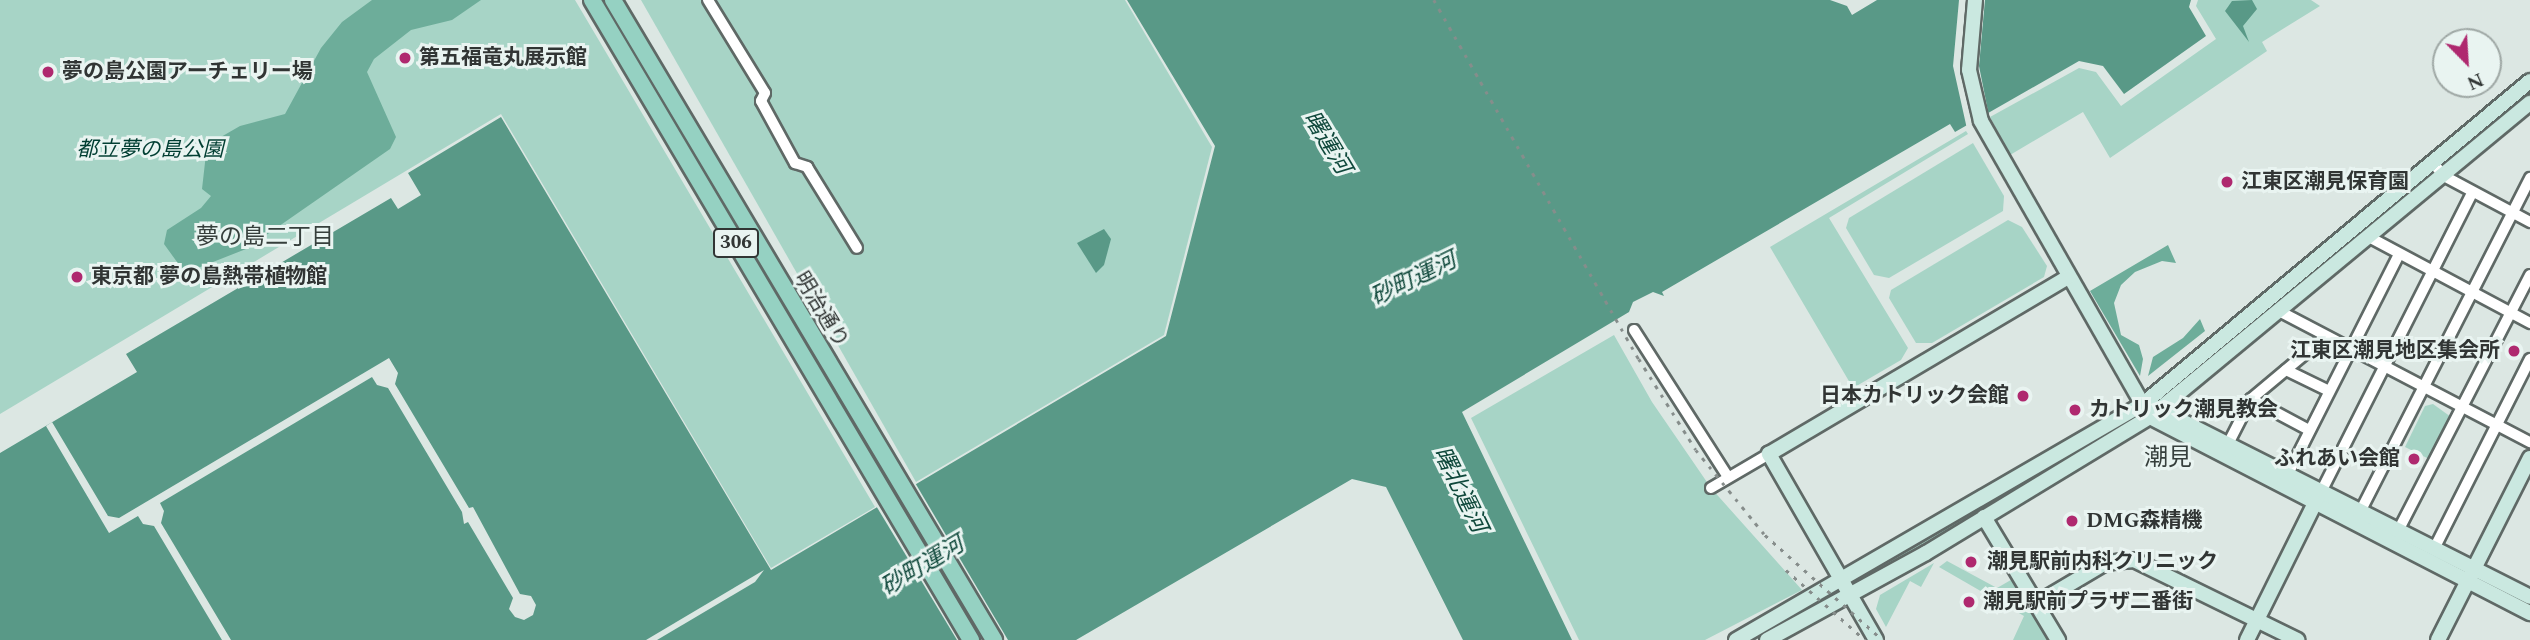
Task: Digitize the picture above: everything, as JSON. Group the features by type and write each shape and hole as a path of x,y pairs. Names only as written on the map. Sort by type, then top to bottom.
{"main road":[{"name":"明治通り","path":"592,0 971,640"},
{"name":"明治通り","path":"613,0 994,640"}],"street":[{"path":"708,0 765,93 761,101 795,163 807,167 857,248"},
{"path":"1968,0 1963,83 1978,123 2143,404 2471,576 2530,597"},
{"path":"1975,0 1969,70 1978,123"},
{"path":"1736,640 1841,582 2143,404 2530,81"},
{"path":"1767,640 1850,596 2156,413 2527,109"},
{"path":"2433,163 2444,176 2530,222"},
{"path":"2360,512 2530,178"},
{"path":"2247,640 2472,193"},
{"path":"2368,237 2530,323"},
{"path":"2287,476 2399,254"},
{"path":"2398,531 2530,275"},
{"path":"1711,488 2068,277"},
{"path":"2279,311 2324,338 2460,409 2530,442"},
{"path":"1634,330 1728,477"},
{"path":"2227,446 2250,399 2324,338"},
{"path":"2434,549 2530,359"},
{"path":"2286,370 2329,391"},
{"path":"2250,399 2309,430"},
{"path":"2156,413 2287,476 2318,498 2360,512 2434,549 2530,613"},
{"path":"1769,454 1876,640"},
{"path":"2438,640 2530,458"},
{"path":"1984,517 2058,640"},
{"path":"2036,604 2094,569 2124,559 2144,563 2297,640"}],"green space":[{"name":"都立夢の島公園","path":"0,0 575,0 875,507 771,568 501,114 0,414"},
{"path":"641,0 1125,0 1212,147 1164,335 916,482"},
{"path":"2198,0 2311,0 2320,6 2262,42 2267,51 2110,158 2083,112 2010,155 1990,117 2079,68 2096,72 2121,106 2216,39 2196,6"},
{"path":"1966,131 1968,134 1829,218 1908,348 1901,360 1853,388 1770,247"},
{"path":"1973,143 2004,196 2003,211 1889,278 1874,275 1846,228 1849,218"},
{"path":"2008,220 2022,227 2047,266 2044,277 1932,343 1916,343 1889,298 1891,290"},
{"path":"1614,335 1652,402 1711,488 1802,590 1705,640 1579,640 1471,418"},
{"path":"2433,404 2451,417 2429,459 2405,447 2425,406"},
{"path":"2117,429 1922,548 1874,571 2072,453"},
{"path":"1947,561 1997,588 2016,577 2055,640 2013,640 2024,616 1939,567"},
{"path":"1934,563 1921,587 1910,581 1886,627 1876,609 1880,595"}],"shaded area":[{"path":"372,0 481,0 452,20 411,30 374,59 367,72 396,137 390,149 246,249 185,273 164,244 167,230 201,208 211,196 202,189 207,145 240,126 285,114 321,48 342,22"},
{"path":"2168,245 2176,263 2162,261 2135,272 2121,285 2114,303 2121,335 2139,345 2143,359 2140,376 2090,291"},
{"path":"2200,319 2205,331 2148,376 2153,357 2183,338"}],"water":[{"path":"1127,0 1830,0 1847,6 1852,15 1877,0 2191,0 2189,7 2206,36 2124,94 2103,66 2079,61 1955,132 1950,124 1662,292 1664,296 1653,292 1633,302 1629,312 1462,412 1572,640 1463,640 1386,487 1352,479 1076,640 0,640 0,453 137,372 126,354 391,198 398,209 421,195 408,173 501,117 771,570 1166,336 1215,146"},
{"path":"2252,0 2257,9 2243,26 2249,42 2225,11 2232,1"},
{"path":"1104,229 1111,239 1104,265 1096,273 1077,243"}],"pier":[{"path":"1959,0 1985,0 1979,66 1989,116 1967,129 1953,66"},
{"path":"389,358 398,373 395,384 469,508 473,507 520,594 531,596 536,605 533,615 524,620 515,617 509,609 513,598 468,522 464,524 462,512 388,388 377,385 372,377 160,503 164,511 161,523 231,640 222,640 154,526 143,524 138,516 109,533 46,426 52,422 108,516 119,518"},
{"path":"914,481 1008,640 957,640 875,504"},
{"path":"764,570 755,582 657,640 646,640"}],"railway":[{"path":"1434,0 1639,359 1696,450 1765,535 1883,640"},
{"path":"1786,570 1865,640"}],"place":[{"name":"第五福竜丸展示館","path":"405,58"},
{"name":"夢の島公園アーチェリー場","path":"48,72"},
{"name":"江東区潮見保育園","path":"2227,182"},
{"name":"東京都 夢の島熱帯植物館","path":"77,277"},
{"name":"江東区潮見地区集会所","path":"2514,351"},
{"name":"日本カトリック会館","path":"2023,396"},
{"name":"カトリック潮見教会","path":"2075,410"},
{"name":"ふれあい会館","path":"2414,459"},
{"name":"DMG森精機","path":"2072,521"},
{"name":"潮見駅前内科クリニック","path":"1971,562"},
{"name":"潮見駅前プラザ二番街","path":"1969,602"}],"district":[{"name":"夢の島二丁目","path":"265,238"},
{"name":"潮見","path":"2168,459"}],"water label":[{"name":"曙運河","path":"1326,143"},
{"name":"砂町運河","path":"1414,280"},
{"name":"曙北運河","path":"1459,490"},
{"name":"砂町運河","path":"923,567"}]}
